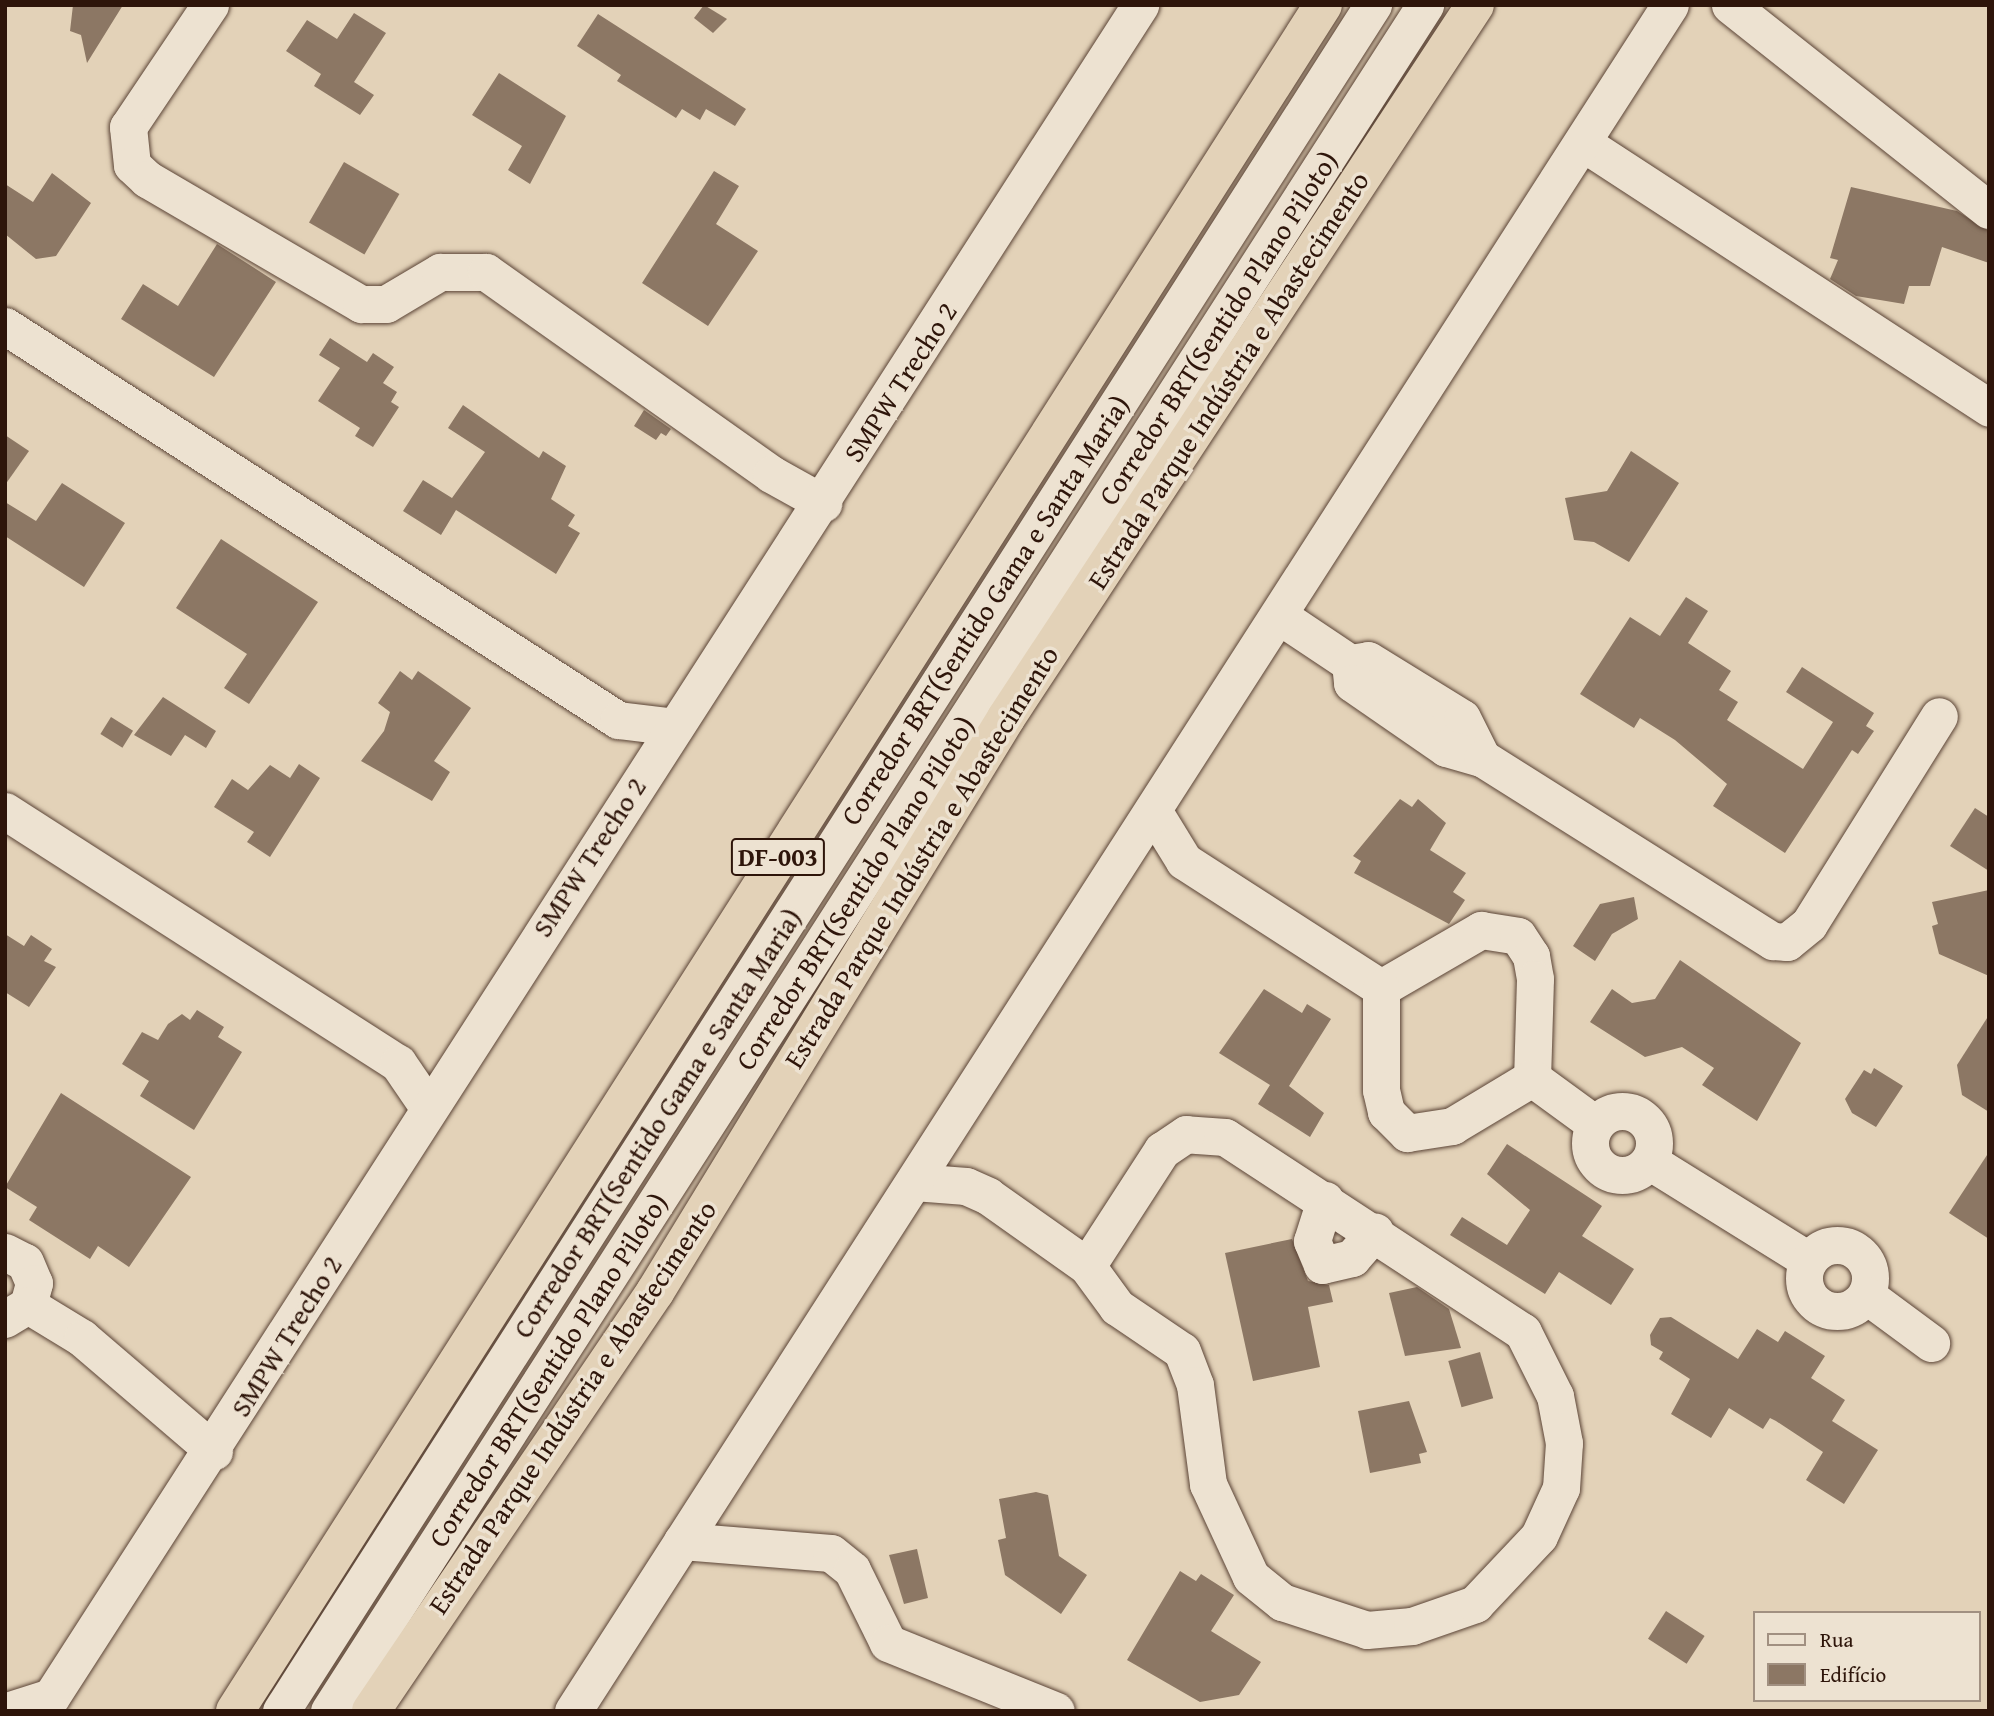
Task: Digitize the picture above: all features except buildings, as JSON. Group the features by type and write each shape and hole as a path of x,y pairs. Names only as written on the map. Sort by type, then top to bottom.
{"highway":[{"name":"DF-003","path":"235,1711 1308,21 1323,5"},
{"name":"Estrada Parque Indústria e Abastecimento","path":"371,1711 654,1292 1006,718 1472,12"}],"street":[{"path":"210,5 128,127 132,165 147,179 361,304 386,304 440,272 486,272 771,474 822,503"},
{"name":"SMPW Trecho 2","path":"46,1704 214,1451 450,1071 635,784 822,503 1140,5"},
{"name":"Corredor BRT(Sentido Gama e Santa Maria)","path":"281,1711 1373,5"},
{"name":"Corredor BRT(Sentido Plano Piloto)","path":"329,1711 1426,5"},
{"path":"573,1711 1282,617 1670,5"},
{"path":"1730,5 1989,210"},
{"path":"1583,143 1989,408"},
{"path":"5,326 618,720 675,727"},
{"path":"1282,617 1350,663 1352,683 1446,748 1482,758 1765,939 1787,942 1817,912 1939,716"},
{"path":"618,720 635,784"},
{"path":"5,811 398,1063 428,1107"},
{"path":"1154,812 1184,861"},
{"path":"1129,851 1184,861 1381,988"},
{"path":"1381,988 1481,930 1517,936 1531,956 1535,979 1532,1078"},
{"path":"1381,988 1381,1090 1386,1112 1407,1133 1452,1126 1532,1078"},
{"path":"398,1063 450,1071"},
{"path":"1532,1078 1595,1124 1592,1156 1609,1172 1631,1174 1649,1161 1808,1260 1804,1283 1815,1303 1848,1310 1866,1294 1931,1343"},
{"path":"945,1135 966,1186"},
{"path":"914,1182 966,1186 1087,1266 1117,1307 1167,1338 1190,1363 1208,1484 1251,1577 1282,1602 1336,1624 1367,1630 1412,1626 1475,1604 1508,1574 1539,1536 1561,1488 1564,1443 1555,1396 1523,1332 1376,1232 1225,1137 1186,1135 1162,1150 1139,1180 1087,1266"},
{"path":"1325,1200 1312,1241 1322,1265 1352,1258 1376,1232"},
{"path":"5,1252 31,1272 17,1312 82,1338 214,1451"},
{"path":"682,1541 831,1553 852,1570 888,1643 1056,1711"},
{"path":"7,1711 46,1704"}]}
